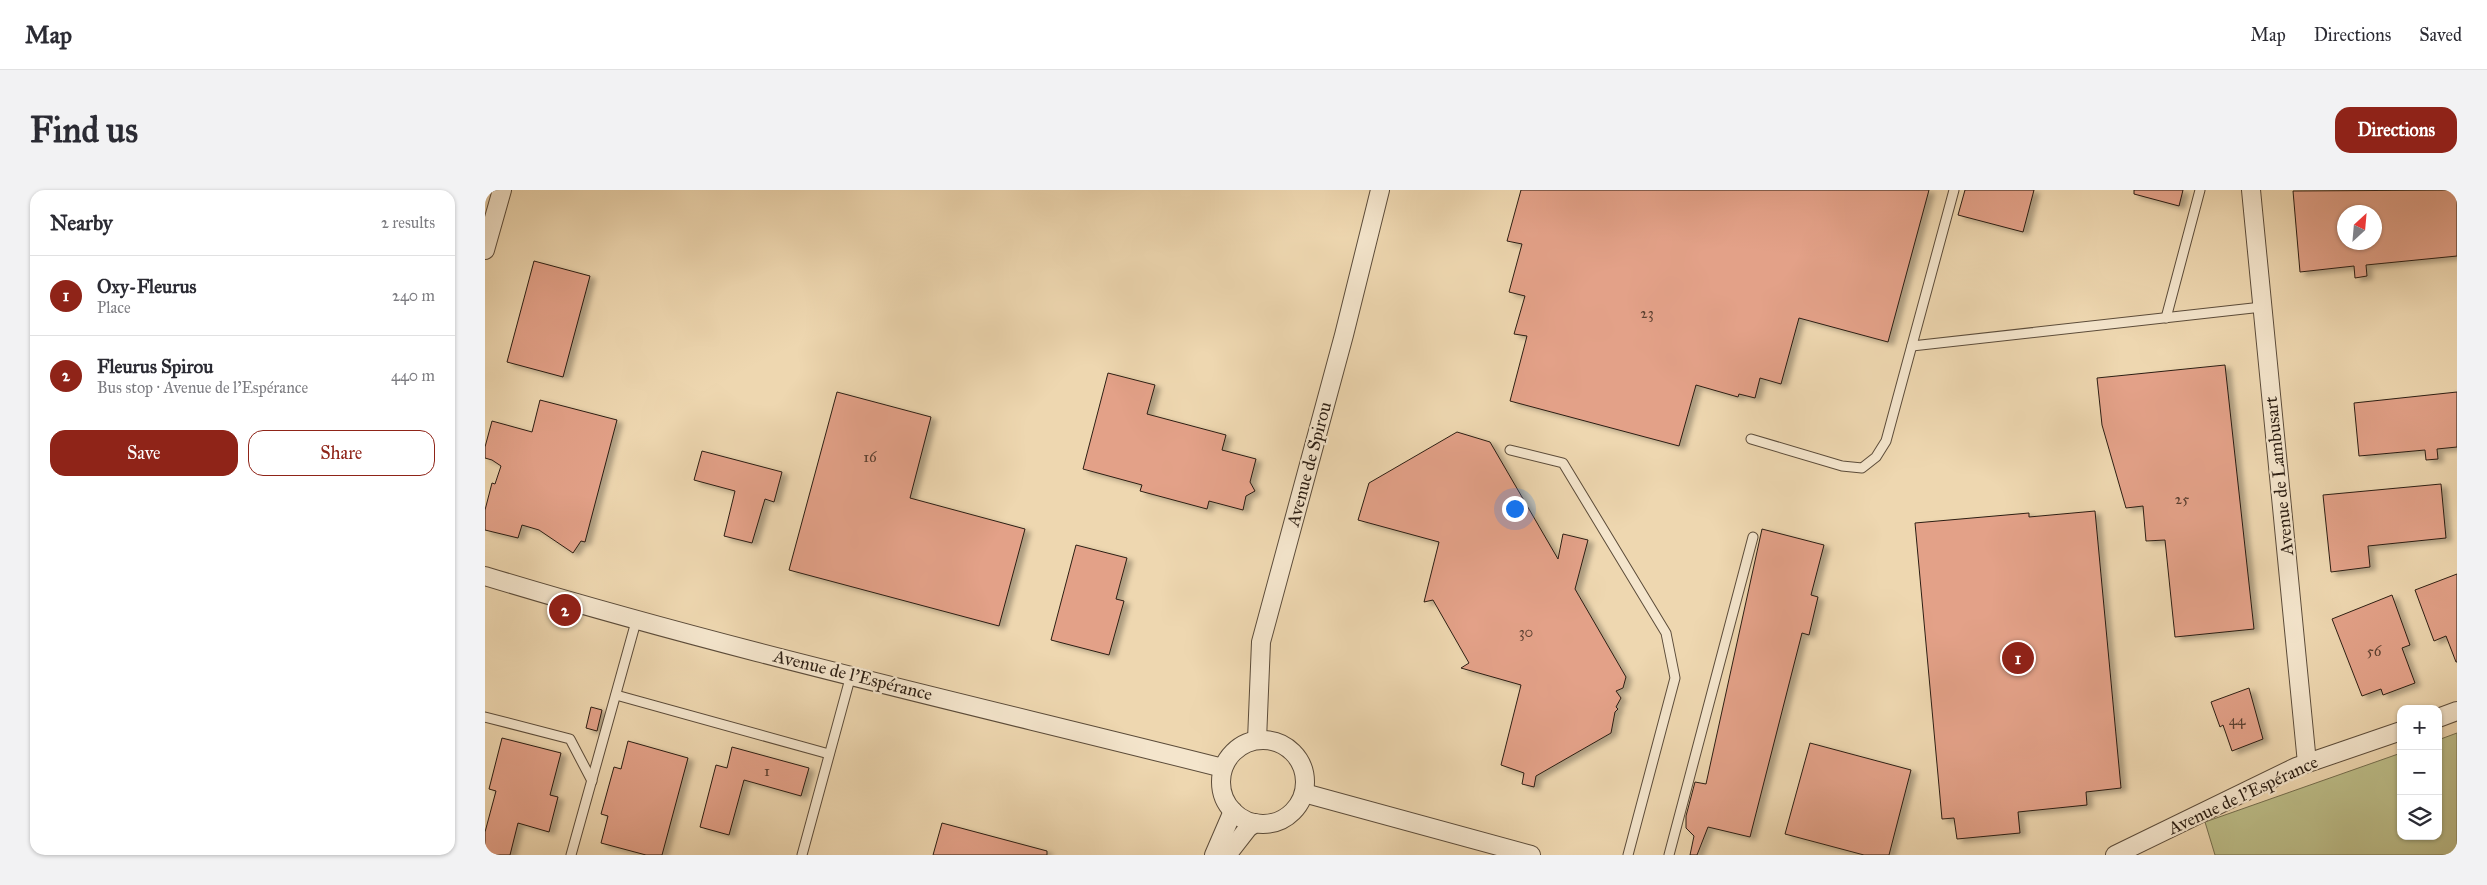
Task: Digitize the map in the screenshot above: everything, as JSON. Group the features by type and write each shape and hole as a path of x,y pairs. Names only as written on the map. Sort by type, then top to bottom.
{"street":[{"path":"485,250 502,190"},
{"name":"Avenue de Spirou","path":"1257,740 1261,642 1344,335 1380,190"},
{"name":"Avenue de Lambusart","path":"2251,190 2307,763"},
{"name":"Avenue de l'Espérance","path":"485,576 579,604 851,675 1223,768"},
{"path":"2442,717 2457,711"},
{"name":"Avenue de l'Espérance","path":"2115,855 2307,763 2397,731"},
{"path":"1257,740 1271,740 1284,745 1295,754 1303,765 1306,779 1304,793 1299,804 1291,814 1280,821 1268,824 1255,823 1243,819 1233,811 1222,791 1223,768 1236,749 1257,740"},
{"path":"1304,793 1531,855"},
{"path":"1214,855 1233,811"},
{"path":"1227,855 1248,828 1255,823"}],"lane":[{"path":"1751,439 1842,466 1861,468 1876,457 1885,442 1954,190"},
{"path":"2166,318 2200,190"},
{"path":"1912,346 2262,307"},
{"path":"1510,450 1563,463 1666,633 1675,678 1628,855"},
{"path":"1669,855 1753,538"},
{"path":"571,855 637,618"},
{"path":"802,855 851,675"},
{"path":"616,695 829,754"},
{"path":"485,717 570,739 592,782"}],"green space":[{"path":"2457,733 2457,855 2215,855 2205,822 2397,754 2397,840 2442,840 2442,739"}],"building":[{"path":"1521,190 1929,190 1888,342 1799,318 1781,384 1760,378 1755,398 1739,394 1738,397 1696,385 1679,446 1510,401 1527,336 1514,334 1525,296 1509,292 1522,244 1507,241"},
{"path":"1965,190 2034,190 2023,232 1958,215"},
{"path":"2134,190 2183,190 2179,206 2134,194"},
{"path":"2457,190 2457,256 2366,265 2367,276 2355,278 2354,266 2300,272 2293,191"},
{"path":"534,261 590,276 563,377 507,362"},
{"path":"2225,365 2254,629 2175,637 2165,540 2146,541 2143,506 2126,508 2102,425 2097,378"},
{"path":"1108,373 1155,385 1147,414 1226,435 1222,450 1256,459 1250,482 1255,491 1246,496 1243,510 1209,501 1207,509 1140,491 1142,485 1083,469"},
{"path":"837,392 931,417 910,498 1025,529 999,626 789,570"},
{"path":"2457,392 2457,447 2437,449 2438,459 2426,460 2425,450 2359,456 2354,403"},
{"path":"540,400 617,420 585,542 581,541 573,553 539,530 522,525 518,538 485,530 485,510 492,483 495,484 501,466 485,458 485,447 492,421 532,432"},
{"path":"1457,432 1490,442 1558,559 1563,534 1588,540 1575,589 1626,677 1623,688 1616,691 1621,698 1616,707 1618,709 1615,712 1611,733 1536,776 1534,787 1522,784 1524,773 1501,765 1521,685 1461,668 1469,663 1433,600 1424,602 1439,542 1358,520 1369,483"},
{"path":"702,451 782,472 774,502 765,499 752,543 724,536 735,491 694,480"},
{"path":"2441,484 2446,538 2368,546 2370,567 2331,572 2323,495"},
{"path":"2095,511 2121,788 2086,792 2087,805 2018,812 2020,833 1957,839 1954,818 1942,819 1915,523 2029,513 2029,517"},
{"path":"1762,529 1824,545 1811,595 1818,597 1809,635 1802,633 1750,837 1708,827 1697,855 1690,855 1694,836 1686,828 1686,816 1695,782 1706,784"},
{"path":"1076,545 1127,558 1116,599 1124,601 1109,655 1051,640"},
{"path":"2457,574 2456,662 2446,636 2434,641 2415,590"},
{"path":"2392,595 2410,645 2402,648 2415,683 2383,695 2381,689 2362,696 2332,619"},
{"path":"2249,688 2263,739 2232,751 2223,725 2220,727 2211,702"},
{"path":"591,707 602,710 597,731 586,728"},
{"path":"502,738 561,753 550,795 558,797 549,832 518,823 510,855 485,855 485,832 496,791 489,789"},
{"path":"628,741 688,758 662,855 646,855 601,843 608,816 601,814 614,767 621,769"},
{"path":"1810,743 1911,770 1889,855 1864,855 1785,834"},
{"path":"732,747 809,768 801,796 744,780 729,835 700,827 716,765 727,768"},
{"path":"942,823 1047,851 1047,855 933,855"}],"place":[{"name":"Fleurus Spirou","path":"565,610"},
{"name":"Oxy-Fleurus","path":"2018,658"}]}
